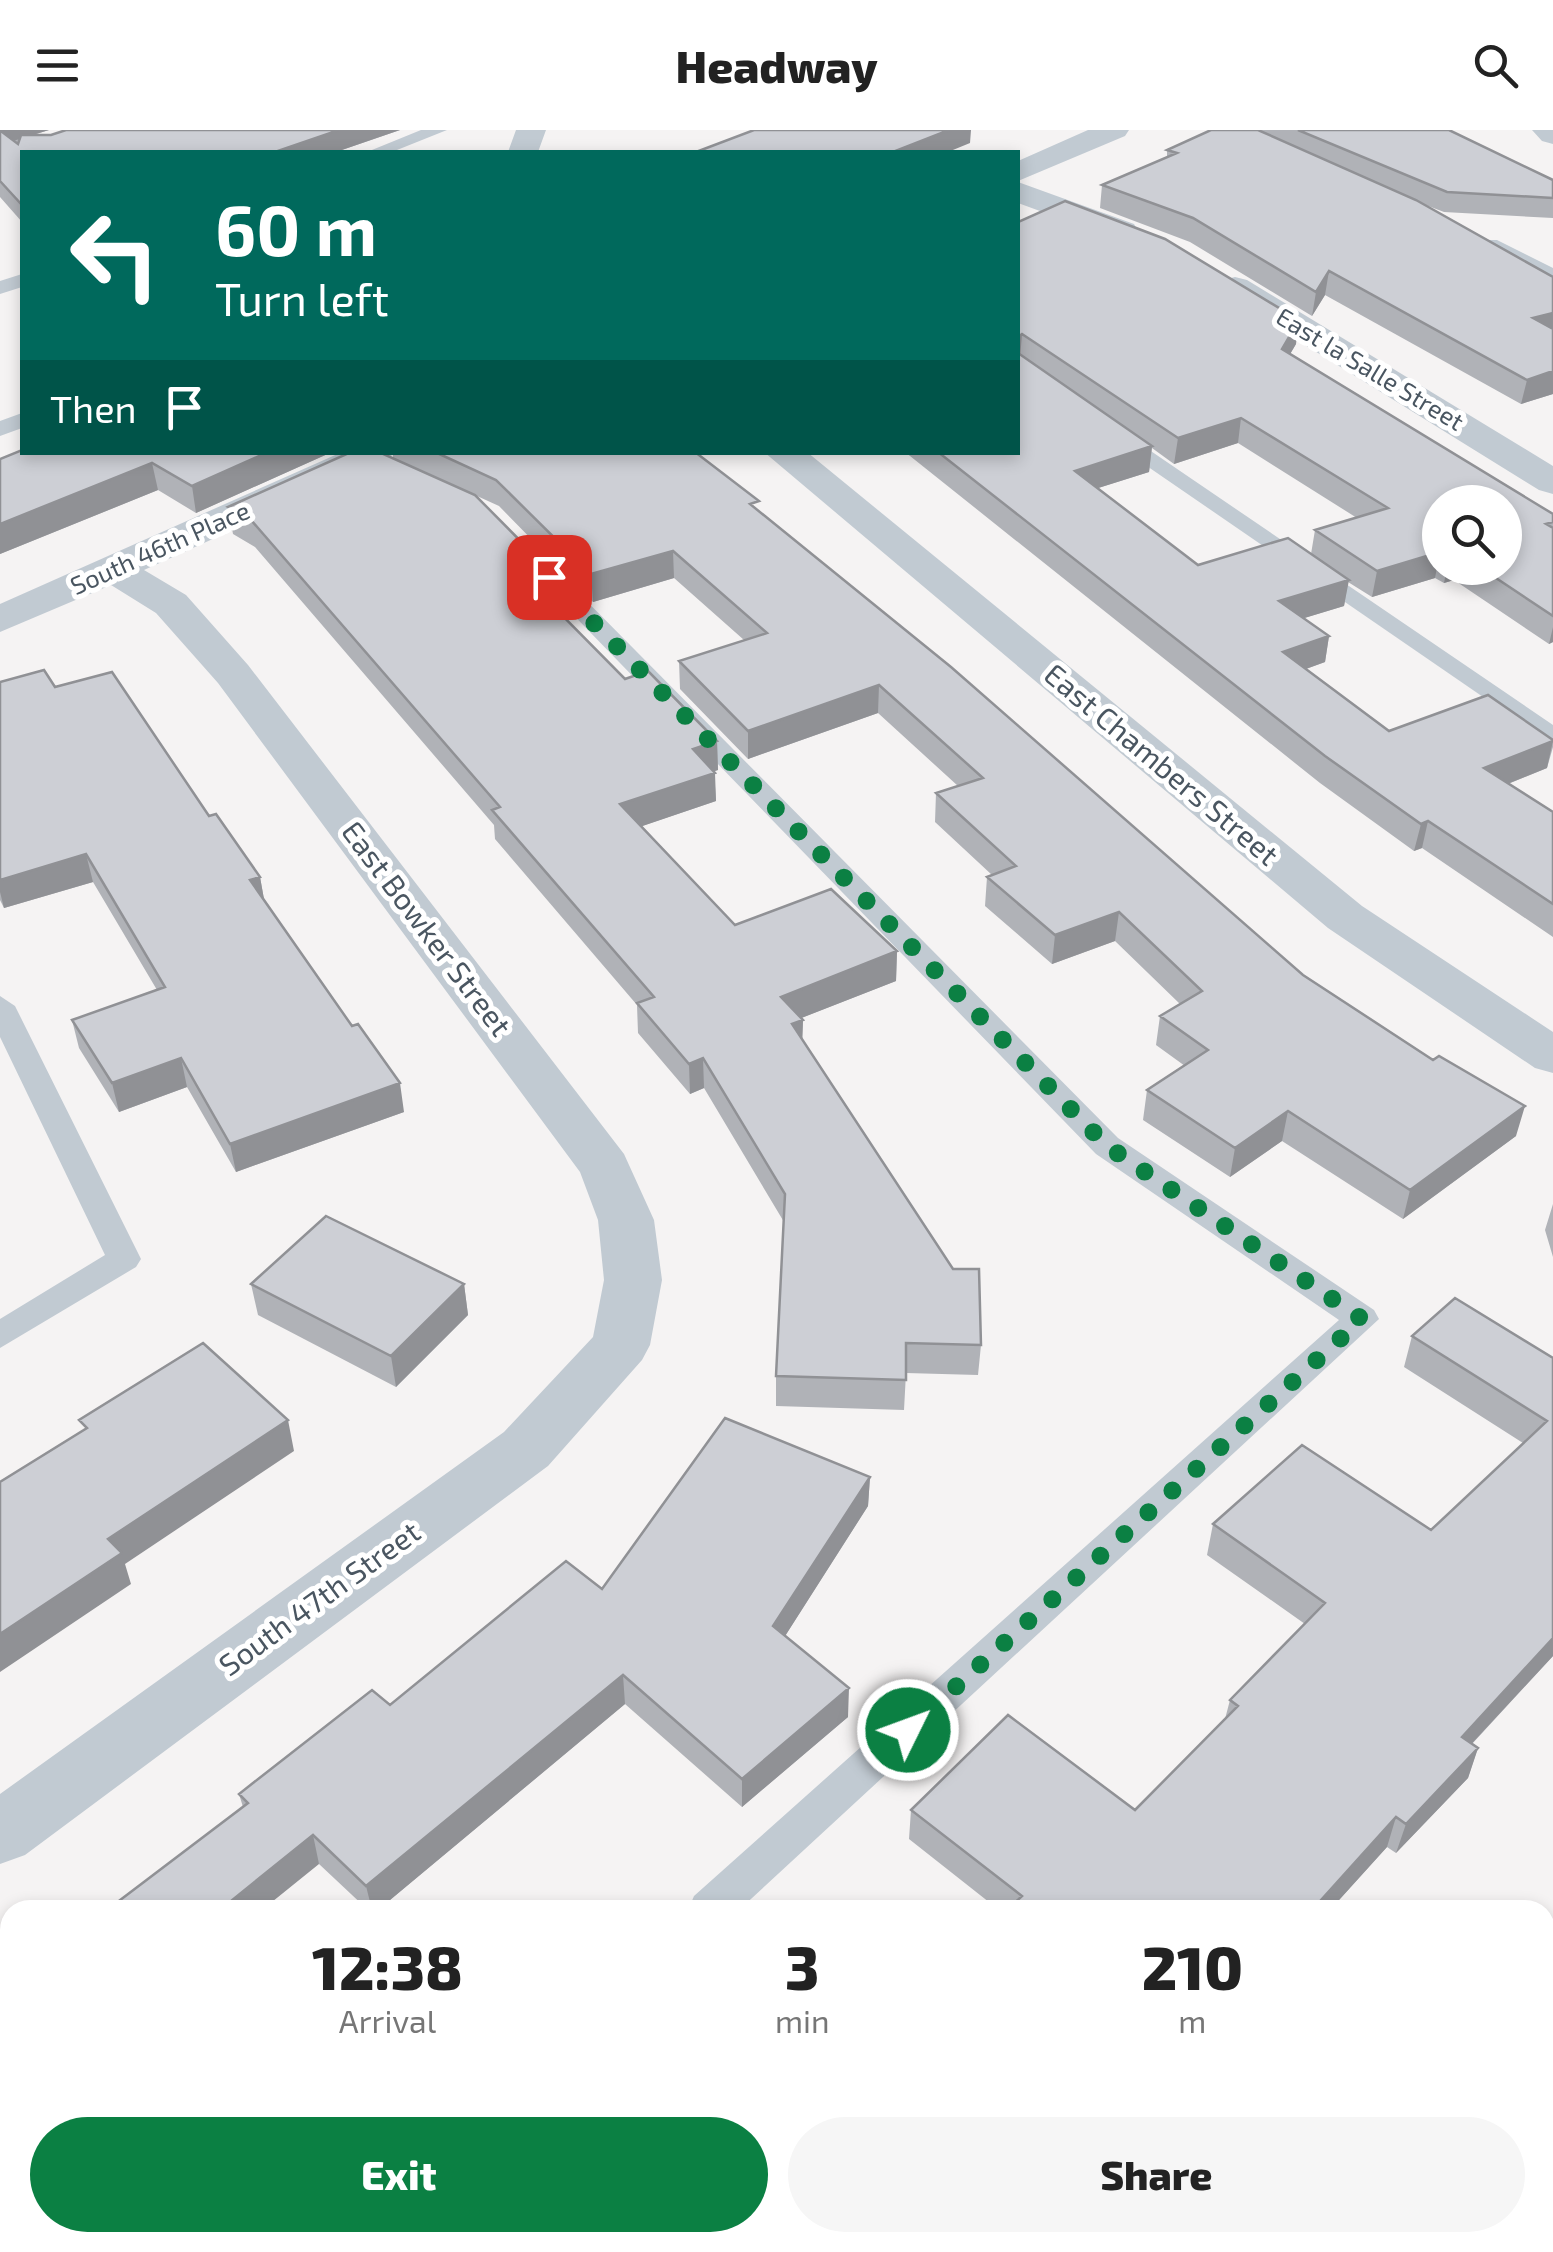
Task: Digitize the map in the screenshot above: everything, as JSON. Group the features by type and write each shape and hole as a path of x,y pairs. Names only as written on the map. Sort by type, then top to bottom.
{"street":[{"path":"1020,171 1114,130"},
{"path":"1546,130 1553,135"},
{"path":"1020,193 1159,245"},
{"name":"East la Salle Street","path":"1208,271 1553,482"},
{"name":"East Chambers Street","path":"788,455 1345,918 1553,1056"},
{"name":"South 46th Place","path":"0,619 377,461"},
{"name":"East Bowker Street","path":"114,569 171,604 233,674 605,1167 626,1220 633,1280 621,1345"},
{"name":"South 47th Street","path":"0,1833 526,1449 621,1345"}],"lane":[{"path":"382,150 438,130"},
{"path":"1474,236 1553,276"},
{"path":"1095,420 1553,737"},
{"path":"513,539 1107,1146 1362,1319 720,1900"},
{"path":"0,1006 124,1259 0,1335"}],"building":[{"path":"0,130 18,144 21,135 51,135 66,130 339,130 281,150 20,150 20,203 0,181"},
{"path":"754,130 949,130 898,150 701,150"},
{"path":"1211,130 1258,130 1416,200 1553,277 1553,313 1533,318 1553,329 1553,371 1527,380 1329,271 1316,292 1193,218 1102,185 1177,153 1167,150"},
{"path":"1298,130 1449,130 1553,180 1553,198 1447,192"},
{"path":"1065,201 1165,239 1299,320 1282,349 1505,485 1422,485 1422,557 1377,571 1315,530 1388,508 1241,418 1178,438 1020,336 1020,221"},
{"path":"1020,354 1152,446 1075,471 1198,565 1288,538 1349,580 1279,601 1329,636 1283,652 1389,731 1488,695 1553,740 1484,768 1553,812 1553,904 1428,821 1421,824 1325,756 942,455 1020,455"},
{"path":"20,451 20,455 261,455 192,486 152,463 0,524 0,459"},
{"path":"344,455 386,455 475,495 562,583 537,590 625,679 648,671 717,741 693,749 715,773 620,804 735,925 831,889 897,951 781,997 803,1020 792,1024 953,1269 979,1269 981,1345 906,1343 906,1380 776,1376 785,1194 703,1058 689,1064 637,1003 654,997 492,810 500,807 251,520 228,507"},
{"path":"442,455 699,455 759,501 750,504 951,667 1303,975 1433,1060 1439,1056 1525,1106 1410,1190 1288,1111 1235,1148 1147,1090 1208,1050 1160,1016 1202,991 1119,912 1055,935 987,877 1016,866 936,793 983,778 879,685 748,731 679,661 767,633 673,551 591,574 496,480"},
{"path":"1522,495 1553,514 1553,522 1546,524 1553,528 1553,616 1506,585 1522,585"},
{"path":"44,670 55,687 112,672 209,816 216,814 260,877 250,880 352,1026 358,1024 400,1083 230,1144 181,1058 112,1083 72,1020 165,987 86,854 0,880 0,682"},
{"path":"326,1216 464,1284 391,1356 251,1284"},
{"path":"1455,1298 1553,1358 1553,1638 1462,1737 1478,1748 1406,1824 1396,1817 1321,1900 1018,1900 1022,1896 911,1810 1008,1715 1135,1810 1238,1706 1230,1700 1325,1603 1213,1524 1302,1445 1431,1530 1547,1421 1412,1336"},
{"path":"203,1343 288,1420 108,1539 122,1553 0,1634 0,1482 87,1428 79,1420"},
{"path":"725,1418 870,1477 773,1626 849,1688 742,1779 623,1675 366,1886 313,1835 232,1900 120,1900 248,1803 239,1794 372,1690 390,1705 566,1561 602,1589"}],"route":[{"path":"549,577 1107,1146 1362,1319 908,1730"}]}
